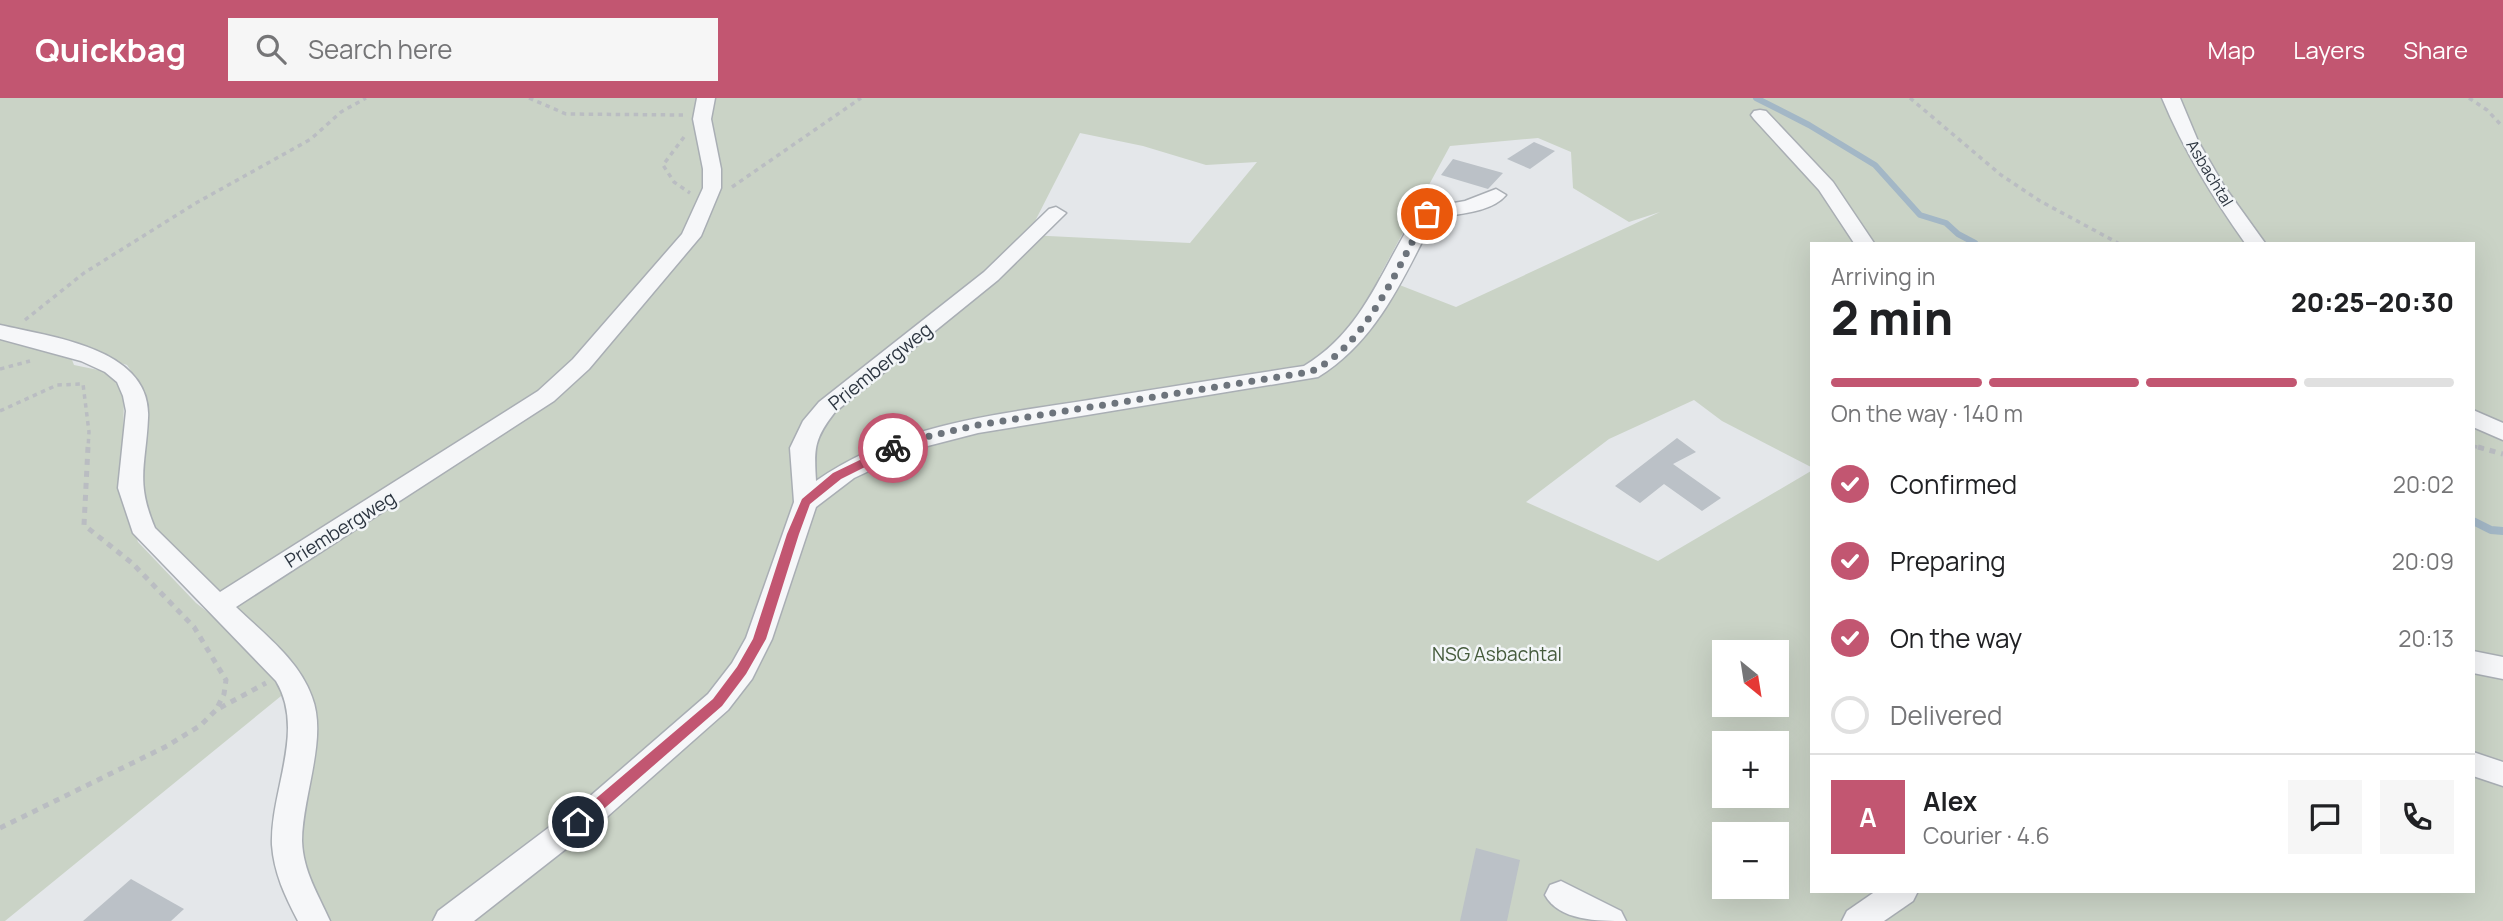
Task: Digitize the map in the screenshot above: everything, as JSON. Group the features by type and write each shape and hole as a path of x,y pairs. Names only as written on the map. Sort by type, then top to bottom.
{"street":[{"name":"Asbachtal","path":"2171,98 2189,141 2215,187 2254,242"},
{"name":"Priembergweg","path":"218,606 464,450 556,388 622,318 691,236 712,188 704,109"},
{"path":"1760,114 1826,186 1863,242"},
{"path":"806,502 837,476 858,463 930,436 978,425 1310,372 1328,364 1357,334 1382,296 1427,214 1470,206 1496,195"},
{"name":"Priembergweg","path":"450,921 598,807 718,702 742,671 760,639 793,534 806,502 802,448 811,427 827,407 991,276 1056,213"},
{"path":"4,333 113,367 127,380 136,397 137,415 130,485 135,509 145,534 286,673 301,704 302,724 288,816 289,862 314,921"},
{"path":"2475,419 2503,432"},
{"path":"2475,662 2503,668"},
{"path":"2475,765 2503,774"},
{"path":"1858,921 1899,893"},
{"path":"1560,895 1610,921"}],"path":[{"path":"4,333 83,273 196,203 311,139 341,112 366,98"},
{"path":"529,98 566,114 672,113 704,109"},
{"path":"704,109 663,165 674,182 706,204 861,98"},
{"path":"1910,98 2001,175 2040,201 2116,242"},
{"path":"2469,98 2502,125"},
{"path":"2475,447 2503,454"},
{"path":"0,828 167,746 201,724 216,710 286,673"}],"green space":[{"name":"NSG Asbachtal","path":"0,98 2503,98 2503,921 325,921 294,860 292,816 308,735 307,707 298,686 234,611 155,536 137,483 144,408 141,386 127,365 67,347 74,365 108,372 124,394 122,490 138,542 196,603 286,673 286,692 5,921 0,921","holes":["1080,133 1143,146 1206,165 1257,162 1190,243 1028,235","1538,138 1571,152 1573,188 1629,222 1660,212 1456,307 1379,277 1450,146"]}],"building":[{"path":"1534,142 1555,151 1530,169 1507,159"},
{"path":"1453,159 1503,173 1488,189 1441,175"},
{"path":"1677,438 1696,452 1673,464 1721,498 1702,511 1664,484 1640,503 1615,486"},
{"path":"1476,848 1520,860 1507,921 1460,921"},
{"path":"131,879 184,909 171,921 83,921"}],"waterway":[{"path":"1756,98 1809,125 1875,165 1920,215 1946,223 1958,234 1973,242"},
{"path":"2475,522 2491,530 2503,531"}],"way so far":[{"path":"893,448 978,425 1310,372 1328,364 1357,334 1382,296 1427,214"}],"route":[{"path":"578,822 718,702 742,671 760,639 793,534 806,502 837,476 858,463 893,448"}]}
